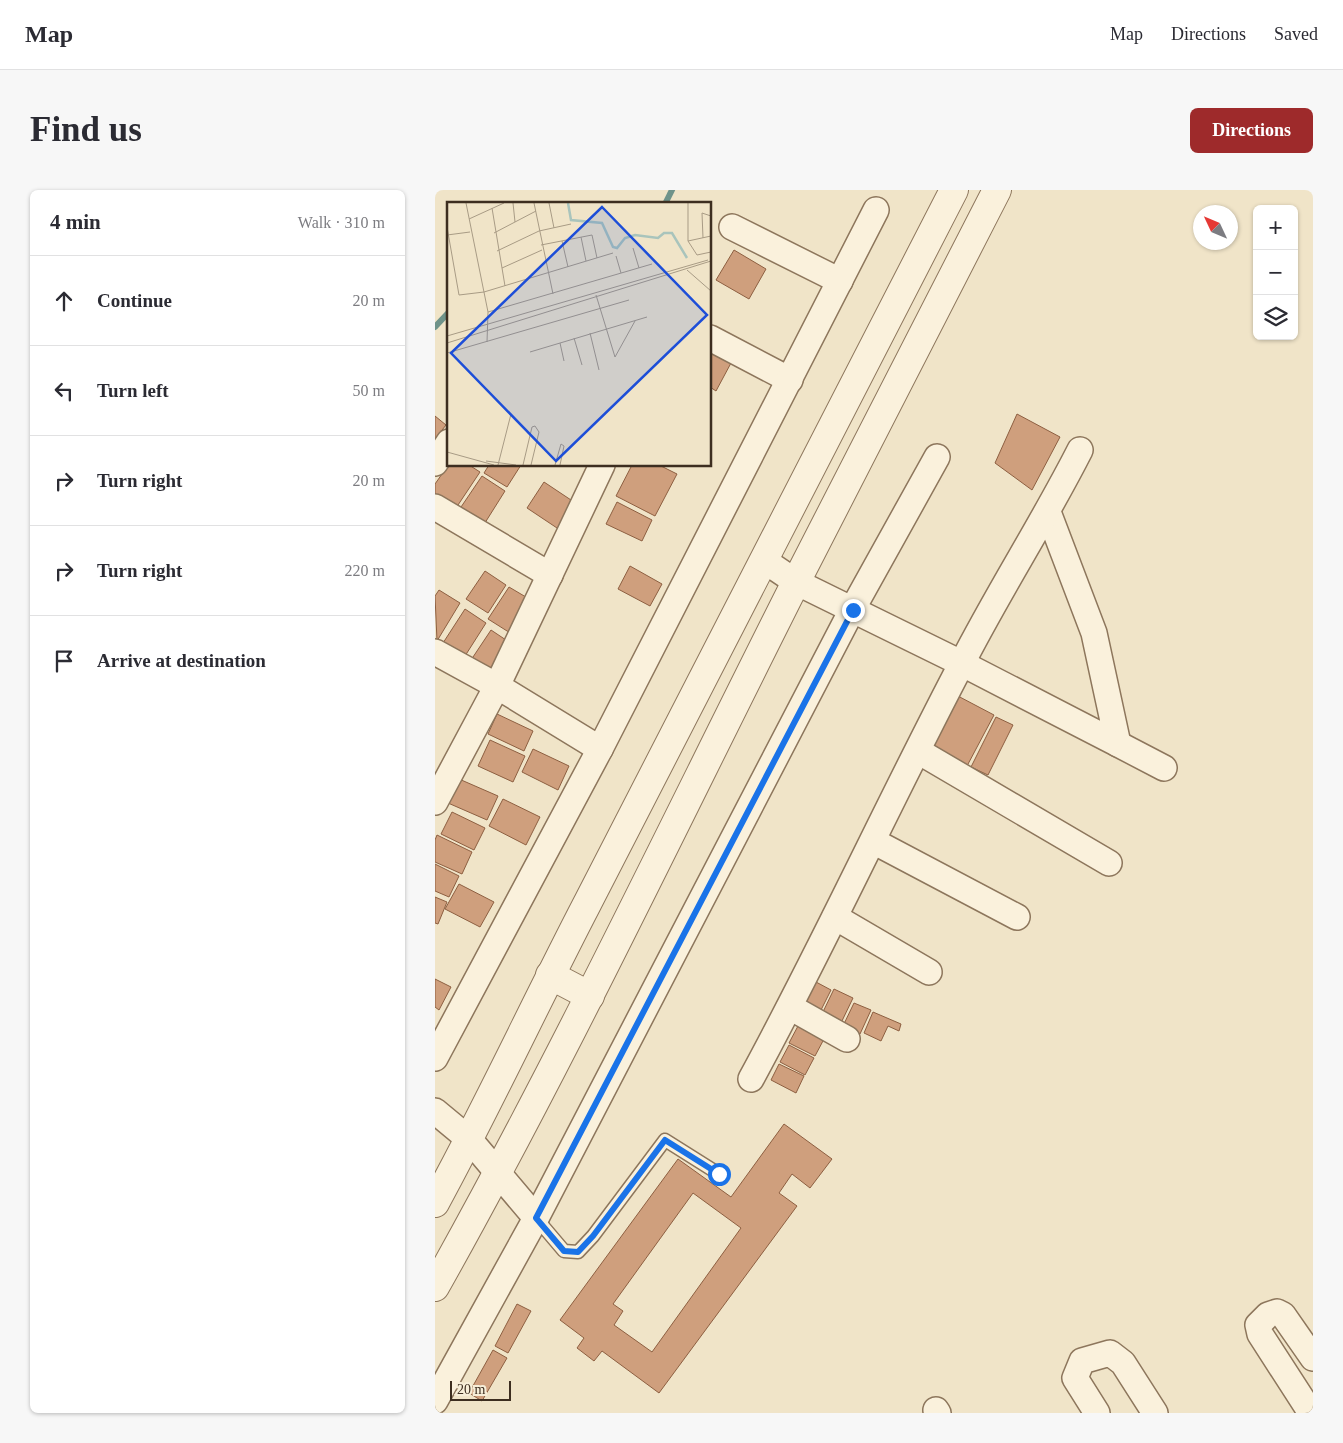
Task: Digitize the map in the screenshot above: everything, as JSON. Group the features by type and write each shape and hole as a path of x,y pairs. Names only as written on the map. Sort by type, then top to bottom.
{"street":[{"path":"435,1203 469,1140 550,976 954,190"},
{"path":"435,1288 499,1174 590,996 796,582 997,190"},
{"path":"435,1058 600,749 876,210"},
{"path":"732,227 840,281"},
{"path":"711,339 790,380"},
{"path":"435,463 447,445"},
{"path":"751,1079 835,917 961,663 1048,512 1080,450"},
{"path":"435,1401 536,1218 853,610 937,457"},
{"path":"435,802 497,686 550,575 594,468"},
{"path":"435,507 550,575"},
{"path":"1048,512 1094,633 1118,744"},
{"path":"765,560 796,582 961,663 1164,768"},
{"path":"435,652 497,686 600,749"},
{"path":"918,751 1109,863"},
{"path":"873,841 1017,917"},
{"path":"835,917 929,972"},
{"path":"550,976 590,996"},
{"path":"790,1006 847,1039"},
{"path":"435,1111 469,1140 536,1218"},
{"path":"1311,1413 1260,1334 1258,1325 1268,1315 1277,1312 1283,1315 1313,1358"},
{"path":"1097,1413 1075,1378 1082,1361 1110,1353 1123,1363 1155,1413"}],"lane":[{"path":"536,1218 564,1251 578,1252 593,1236 665,1140 719,1174"}],"building":[{"path":"734,250 766,269 749,299 716,280"},
{"path":"711,353 731,363 716,391 711,388"},
{"path":"1017,414 1060,437 1032,490 995,463"},
{"path":"435,416 446,425 435,439"},
{"path":"448,466 471,466 480,472 456,508 435,494 435,484"},
{"path":"488,466 520,466 507,487 484,473"},
{"path":"631,466 661,466 677,474 655,516 616,496"},
{"path":"482,476 505,491 483,526 459,510"},
{"path":"544,482 580,506 563,532 527,508"},
{"path":"617,502 652,520 642,541 606,524"},
{"path":"630,566 662,584 650,606 618,589"},
{"path":"485,571 506,585 488,613 466,599"},
{"path":"509,587 536,603 515,636 488,619"},
{"path":"439,590 460,603 437,641 435,596"},
{"path":"465,609 486,623 465,656 443,643"},
{"path":"491,630 512,644 491,677 469,663"},
{"path":"956,695 994,715 967,766 929,746"},
{"path":"497,714 533,731 524,751 488,734"},
{"path":"996,717 1013,725 988,775 971,767"},
{"path":"490,740 525,756 513,782 478,766"},
{"path":"533,749 569,766 558,790 522,772"},
{"path":"459,779 498,796 487,820 448,803"},
{"path":"503,799 540,817 526,845 489,826"},
{"path":"452,812 485,828 474,850 441,834"},
{"path":"437,835 472,852 462,874 435,862 435,840"},
{"path":"435,864 459,876 449,897 435,891"},
{"path":"459,884 494,902 480,927 445,909"},
{"path":"435,897 447,902 438,924 435,923"},
{"path":"435,979 451,987 439,1010 435,1007"},
{"path":"816,982 831,990 820,1012 804,1005"},
{"path":"834,989 853,998 841,1023 822,1014"},
{"path":"854,1003 871,1010 860,1034 843,1026"},
{"path":"873,1012 901,1024 899,1031 888,1026 881,1041 864,1033"},
{"path":"798,1026 824,1039 815,1056 789,1043"},
{"path":"789,1045 814,1058 805,1075 780,1062"},
{"path":"779,1064 804,1076 796,1093 771,1080"},
{"path":"784,1124 832,1159 810,1188 792,1174 779,1193 797,1206 659,1393 602,1351 594,1361 577,1348 584,1338 560,1320 678,1159 731,1197","holes":["693,1193 741,1228 652,1352 614,1325 623,1311 613,1304"]},
{"path":"517,1304 531,1311 508,1353 495,1346"},
{"path":"493,1350 507,1358 482,1401 469,1393"}],"waterway":[{"path":"666,202 672,190"},
{"path":"435,327 447,314"}],"route":[{"path":"719,1174 665,1140 593,1236 578,1252 564,1251 536,1218 853,610"}]}
